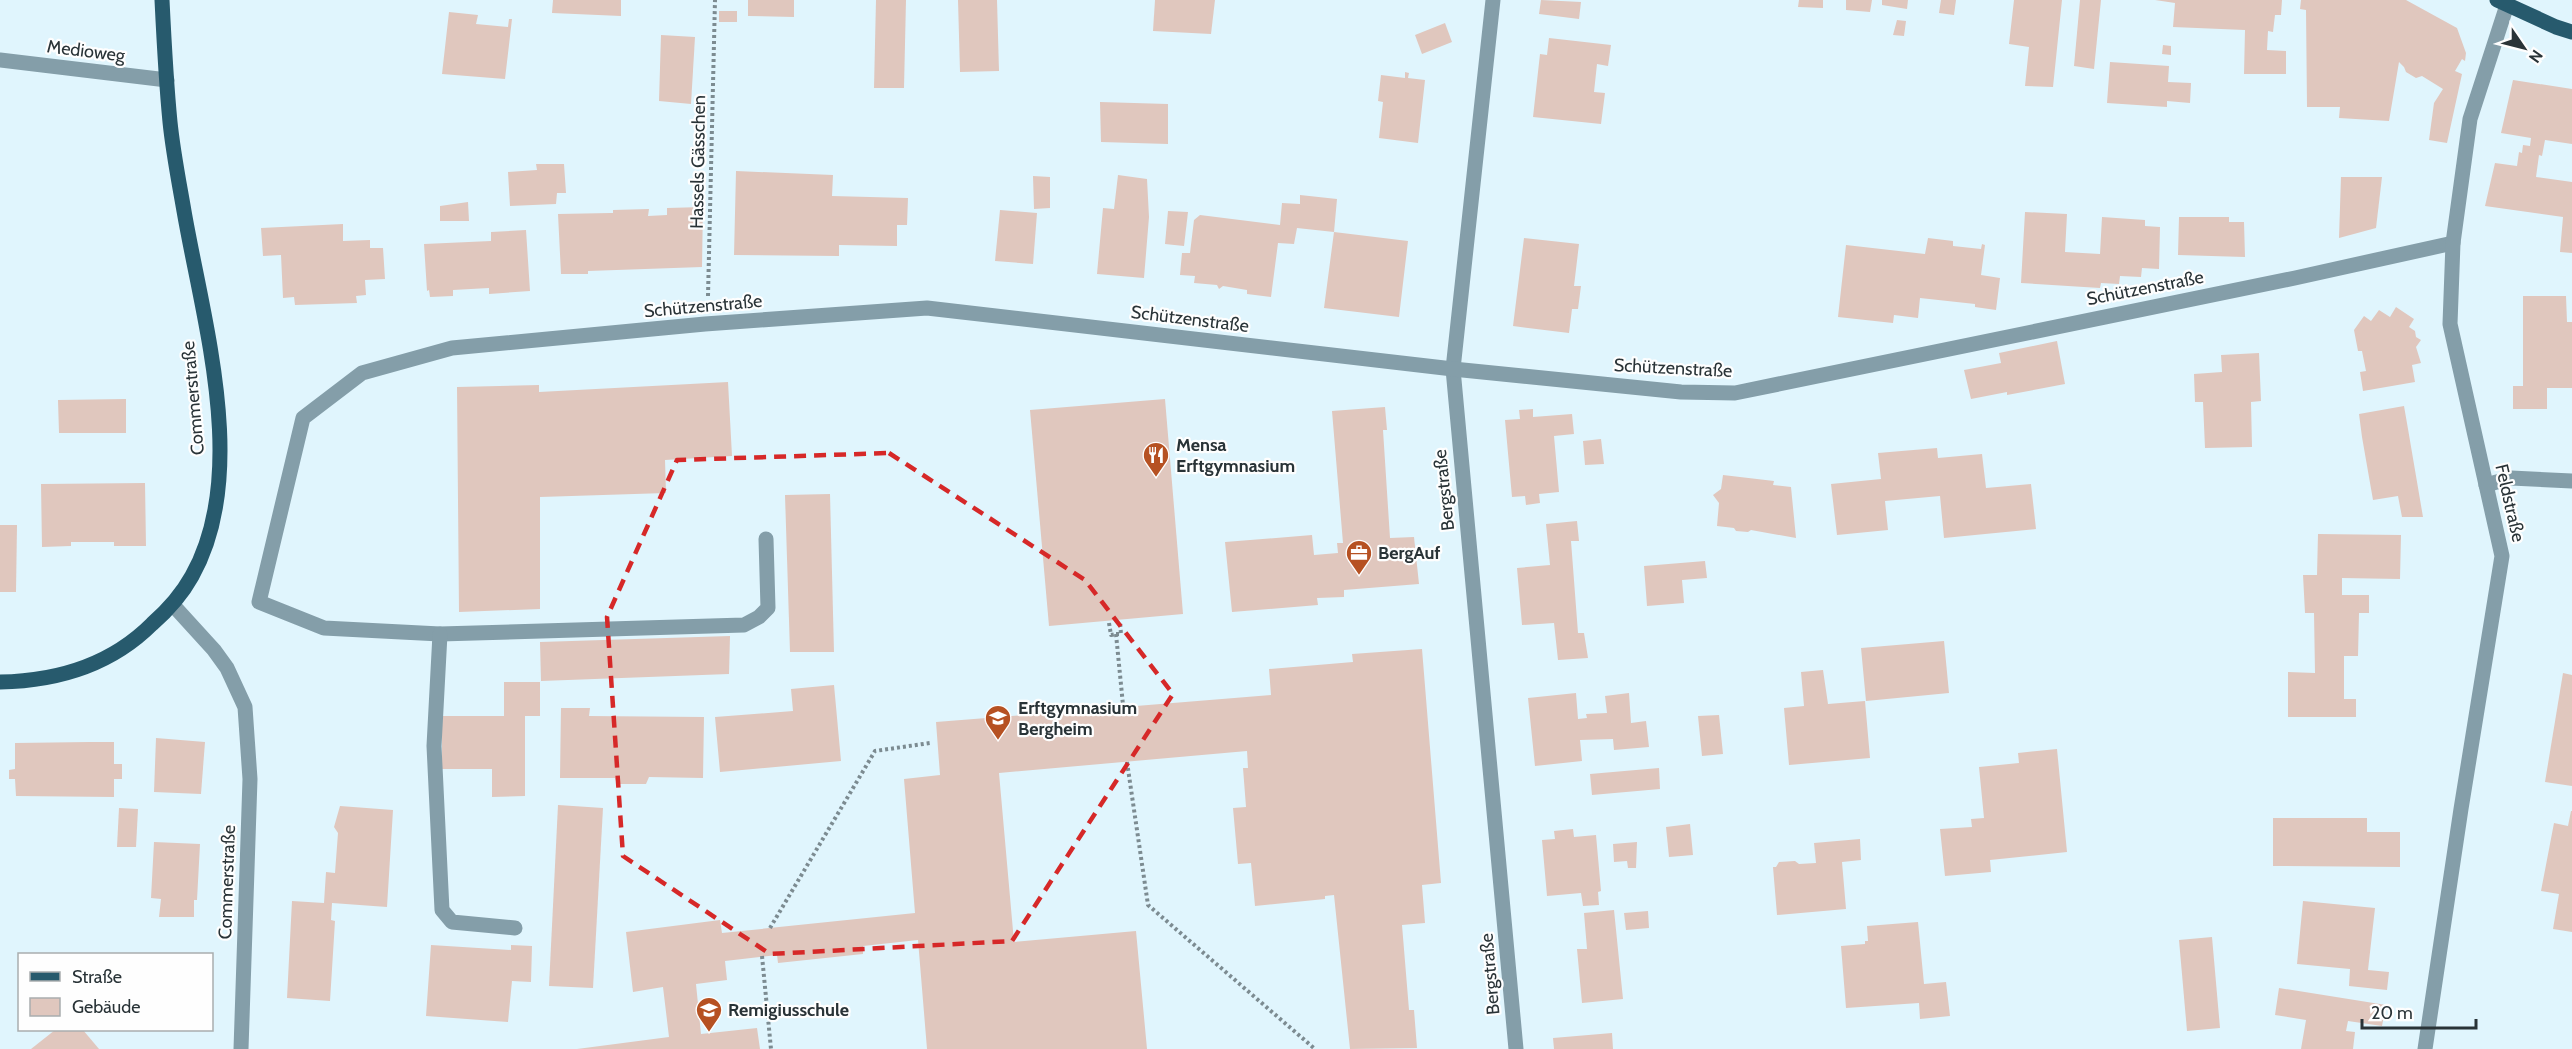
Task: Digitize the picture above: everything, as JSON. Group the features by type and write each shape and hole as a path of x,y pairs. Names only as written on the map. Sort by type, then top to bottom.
{"main road":[{"name":"Commerstraße","path":"162,0 174,146 213,366 220,441 216,510 193,575 172,605"},
{"path":"2502,2 2572,32"},
{"path":"0,682 66,675 97,663 139,637 172,605"}],"street":[{"name":"Bergstraße","path":"1493,0 1453,369 1516,1049"},
{"name":"Feldstraße","path":"2425,1049 2502,556 2450,324 2453,243 2470,119 2502,2"},
{"name":"Medioweg","path":"0,60 167,80"},
{"name":"Schützenstraße","path":"440,634 324,628 259,602 303,418 362,373 452,348 705,324 927,308 1453,369 1682,392 1735,393 2295,278 2453,243"},
{"path":"2486,485 2511,478 2572,481"},
{"path":"515,928 452,922 442,910 434,746 440,634 744,625 759,617 768,608 766,539"},
{"name":"Commerstraße","path":"172,605 227,668 245,707 250,778 241,1049"}],"path":[{"name":"Hassels Gässchen","path":"705,324 710,277 715,0"},
{"path":"1109,623 1111,635 1121,634 1120,622"},
{"path":"1116,634 1123,705"},
{"path":"770,928 875,751 930,743"},
{"path":"1128,762 1148,905 1315,1049"},
{"path":"762,956 771,1049"}],"highlighted area":[{"path":"889,453 1085,580 1173,694 1012,941 770,954 623,856 607,617 677,460"}],"building":[{"path":"553,0 621,0 621,16 552,13"},
{"path":"748,0 794,0 794,17 748,16"},
{"path":"876,0 906,0 904,88 874,88"},
{"path":"958,0 997,0 999,71 960,72"},
{"path":"1155,0 1215,0 1211,34 1153,31"},
{"path":"1541,0 1581,2 1579,19 1539,14"},
{"path":"1799,0 1823,0 1823,8 1798,7"},
{"path":"1846,0 1872,0 1870,12 1846,10"},
{"path":"1882,0 1908,0 1907,9 1882,5"},
{"path":"1941,0 1956,0 1954,15 1939,13"},
{"path":"2014,0 2062,0 2053,87 2025,86 2029,47 2009,44"},
{"path":"2080,0 2101,0 2094,69 2074,66"},
{"path":"2155,0 2282,0 2281,15 2275,15 2273,32 2268,31 2267,50 2286,51 2286,74 2244,74 2245,30 2173,27 2175,3"},
{"path":"2301,0 2406,0 2457,28 2466,53 2465,61 2462,59 2455,71 2462,74 2447,143 2429,140 2434,103 2443,89 2422,76 2416,78 2406,72 2399,62 2389,121 2339,118 2340,107 2307,107 2306,10 2300,9"},
{"path":"719,11 737,11 737,22 719,22"},
{"path":"449,12 478,15 476,24 508,27 509,19 512,19 505,79 442,74"},
{"path":"1897,20 1906,21 1904,36 1893,35"},
{"path":"1445,23 1452,42 1422,54 1415,35"},
{"path":"661,35 695,37 691,104 659,101"},
{"path":"1549,38 1611,45 1608,66 1597,64 1594,92 1605,93 1601,124 1533,117 1540,54 1547,55"},
{"path":"2163,45 2171,46 2171,55 2162,54"},
{"path":"2110,62 2169,66 2168,82 2191,83 2190,103 2167,101 2167,107 2107,103"},
{"path":"1405,72 1409,73 1408,78 1425,80 1418,143 1379,138 1383,102 1378,101 1381,75 1405,78"},
{"path":"2513,80 2572,89 2572,144 2545,140 2542,156 2539,155 2536,177 2572,182 2572,253 2560,252 2563,217 2485,206 2495,163 2517,166 2519,152 2522,153 2523,145 2530,146 2531,138 2501,133"},
{"path":"1100,102 1168,104 1168,144 1101,142"},
{"path":"536,164 564,164 566,193 557,193 556,204 510,206 508,172 537,170"},
{"path":"736,171 833,175 832,196 908,198 907,225 897,225 897,246 839,245 839,256 734,255"},
{"path":"1118,175 1147,179 1149,217 1144,278 1097,274 1103,208 1114,209"},
{"path":"1033,176 1050,177 1050,208 1034,209"},
{"path":"2341,177 2382,177 2376,228 2339,238"},
{"path":"1300,195 1337,199 1334,232 1297,228 1294,244 1278,243 1271,297 1247,294 1247,290 1223,286 1219,289 1217,285 1194,283 1195,276 1180,275 1182,253 1190,253 1194,220 1200,215 1280,225 1282,203 1300,204"},
{"path":"468,202 469,221 440,221 440,206"},
{"path":"703,207 702,267 561,274 558,214 613,213 613,210 649,209 648,216 667,215 667,208"},
{"path":"1000,210 1037,213 1033,264 995,261"},
{"path":"1168,211 1188,212 1184,246 1165,244"},
{"path":"2025,212 2067,214 2065,252 2100,254 2102,217 2145,220 2145,226 2160,227 2159,269 2142,268 2141,277 2120,276 2119,284 2101,283 2100,288 2021,283"},
{"path":"2179,217 2229,217 2229,222 2244,222 2245,257 2178,255"},
{"path":"343,224 343,241 370,240 370,248 383,248 385,279 365,280 366,295 356,296 357,303 295,305 294,297 283,298 281,255 263,256 261,228"},
{"path":"526,230 530,291 489,294 489,288 453,290 453,296 430,297 429,290 427,291 424,244 491,241 491,232"},
{"path":"1334,232 1408,241 1399,317 1324,308"},
{"path":"1524,238 1579,244 1574,286 1581,286 1578,309 1572,309 1569,333 1513,326"},
{"path":"1928,238 1953,241 1953,246 1981,249 1982,244 1985,245 1981,275 2000,278 1996,310 1975,307 1975,304 1920,298 1918,318 1894,315 1893,323 1838,317 1846,245 1925,254"},
{"path":"2523,296 2566,296 2567,322 2572,322 2572,388 2547,388 2547,409 2513,409 2513,386 2523,386"},
{"path":"2396,307 2414,319 2409,327 2421,340 2416,347 2421,363 2412,365 2415,382 2363,391 2360,372 2366,371 2362,351 2358,351 2354,330 2364,316 2371,321 2379,310 2390,317"},
{"path":"2057,341 2065,384 1971,399 1964,370 2001,363 1999,353"},
{"path":"2259,353 2261,401 2251,402 2252,447 2205,448 2203,402 2195,402 2194,374 2222,372 2221,355"},
{"path":"728,382 732,456 665,460 666,493 540,497 540,609 459,612 457,387 539,385 539,392"},
{"path":"126,399 126,433 59,433 58,400"},
{"path":"1165,399 1183,614 1049,626 1030,410"},
{"path":"2404,406 2423,517 2402,517 2398,496 2373,500 2362,437 2359,414"},
{"path":"1385,407 1387,430 1383,430 1390,538 1414,537 1419,584 1344,590 1344,597 1317,598 1318,605 1232,612 1225,542 1312,535 1314,555 1338,553 1337,543 1343,543 1332,411"},
{"path":"1533,409 1533,417 1572,414 1574,434 1554,436 1559,492 1539,494 1540,503 1526,505 1525,496 1512,497 1505,420 1520,419 1519,410"},
{"path":"1601,439 1604,464 1585,465 1583,441"},
{"path":"1937,448 1938,458 1982,454 1986,488 2031,484 2036,529 1944,538 1940,496 1885,501 1888,530 1837,535 1831,484 1881,479 1878,453"},
{"path":"1723,475 1774,481 1773,485 1791,487 1796,538 1751,530 1736,531 1734,528 1717,526 1719,503 1713,495 1721,489"},
{"path":"145,483 146,546 114,546 114,542 71,542 71,546 42,547 41,484"},
{"path":"830,494 834,652 790,652 785,495"},
{"path":"1577,521 1579,541 1571,541 1578,633 1584,633 1588,658 1558,660 1554,623 1522,625 1517,568 1550,565 1546,524"},
{"path":"0,525 17,525 16,592 0,592"},
{"path":"2318,534 2401,535 2400,579 2342,578 2342,595 2369,595 2369,613 2359,613 2358,656 2344,656 2344,699 2356,699 2356,717 2288,717 2288,672 2315,673 2314,613 2305,613 2303,575 2317,575"},
{"path":"1705,561 1707,578 1682,580 1684,603 1647,606 1644,566"},
{"path":"730,636 729,674 541,681 540,642"},
{"path":"1944,641 1949,693 1866,701 1861,648"},
{"path":"1422,649 1441,883 1422,885 1425,923 1402,925 1409,1010 1414,1010 1417,1048 1350,1049 1334,895 1325,896 1325,899 1255,906 1251,863 1238,864 1233,808 1246,807 1243,768 1248,768 1247,751 999,773 1014,942 1136,931 1147,1049 927,1049 918,940 863,946 863,954 778,963 777,955 725,961 727,980 696,984 701,1034 757,1028 760,1049 577,1049 669,1037 663,987 633,992 626,932 720,920 722,933 915,913 904,779 940,775 936,722 1110,708 1110,706 1133,704 1136,706 1271,695 1269,669 1353,662 1352,654"},
{"path":"1823,670 1828,704 1865,701 1870,758 1789,765 1784,708 1804,706 1801,672"},
{"path":"2563,673 2572,675 2572,786 2545,782"},
{"path":"504,682 540,682 540,716 525,716 525,796 492,797 492,769 442,769 442,716 504,716"},
{"path":"834,685 841,761 720,772 715,717 793,711 791,689"},
{"path":"1576,693 1578,719 1587,718 1586,714 1607,713 1605,696 1629,693 1631,723 1646,721 1649,747 1614,750 1613,739 1580,740 1582,761 1535,766 1528,698"},
{"path":"561,708 590,708 589,716 704,717 703,778 649,777 646,784 617,784 615,778 560,778"},
{"path":"1719,715 1723,754 1702,756 1698,716"},
{"path":"156,738 205,742 201,794 154,792"},
{"path":"114,742 114,764 122,764 122,779 114,779 114,797 16,796 15,779 9,779 9,770 15,769 15,743"},
{"path":"2057,749 2067,852 1990,860 1991,872 1945,876 1940,829 1972,827 1971,819 1984,818 1979,767 2019,763 2018,753"},
{"path":"1659,768 1660,789 1592,795 1590,774"},
{"path":"558,805 603,808 593,988 549,986"},
{"path":"340,806 393,810 387,907 332,903 331,920 335,921 330,1001 287,998 292,901 324,903 326,872 335,873 338,833 334,827"},
{"path":"119,808 138,809 136,847 117,847"},
{"path":"2571,811 2572,932 2553,929 2559,894 2541,891 2554,823 2568,826"},
{"path":"2273,818 2367,818 2367,832 2400,832 2400,867 2273,866"},
{"path":"1690,824 1693,855 1669,857 1666,827"},
{"path":"1573,829 1574,837 1596,835 1601,891 1598,892 1599,905 1583,906 1581,893 1547,896 1542,840 1555,839 1554,831"},
{"path":"1860,839 1861,860 1842,862 1846,909 1777,915 1773,867 1776,867 1779,862 1816,863 1814,843"},
{"path":"154,842 200,844 194,917 159,917 161,899 151,898"},
{"path":"1637,842 1636,868 1628,868 1627,861 1614,862 1613,844"},
{"path":"2303,901 2375,908 2368,970 2389,972 2387,990 2349,986 2350,969 2297,964"},
{"path":"1614,910 1623,999 1582,1003 1577,949 1587,949 1584,913"},
{"path":"1648,911 1649,928 1626,930 1624,913"},
{"path":"1918,922 1924,984 1946,982 1950,1016 1920,1019 1919,1003 1846,1008 1841,946 1865,944 1865,941 1868,941 1867,926"},
{"path":"2212,937 2220,1028 2187,1031 2179,940"},
{"path":"431,945 511,950 511,945 532,946 531,982 512,981 508,1022 426,1016"},
{"path":"2279,988 2386,1005 2382,1026 2348,1021 2346,1031 2355,1032 2353,1049 2301,1049 2306,1020 2275,1015"},
{"path":"54,1031 84,1031 99,1049 31,1049"},
{"path":"1612,1033 1613,1049 1554,1049 1553,1038"}],"place":[{"name":"Mensa Erftgymnasium","path":"1156,478"},
{"name":"BergAuf","path":"1359,576"},
{"name":"Erftgymnasium Bergheim","path":"998,741"},
{"name":"Remigiusschule","path":"709,1033"}]}
